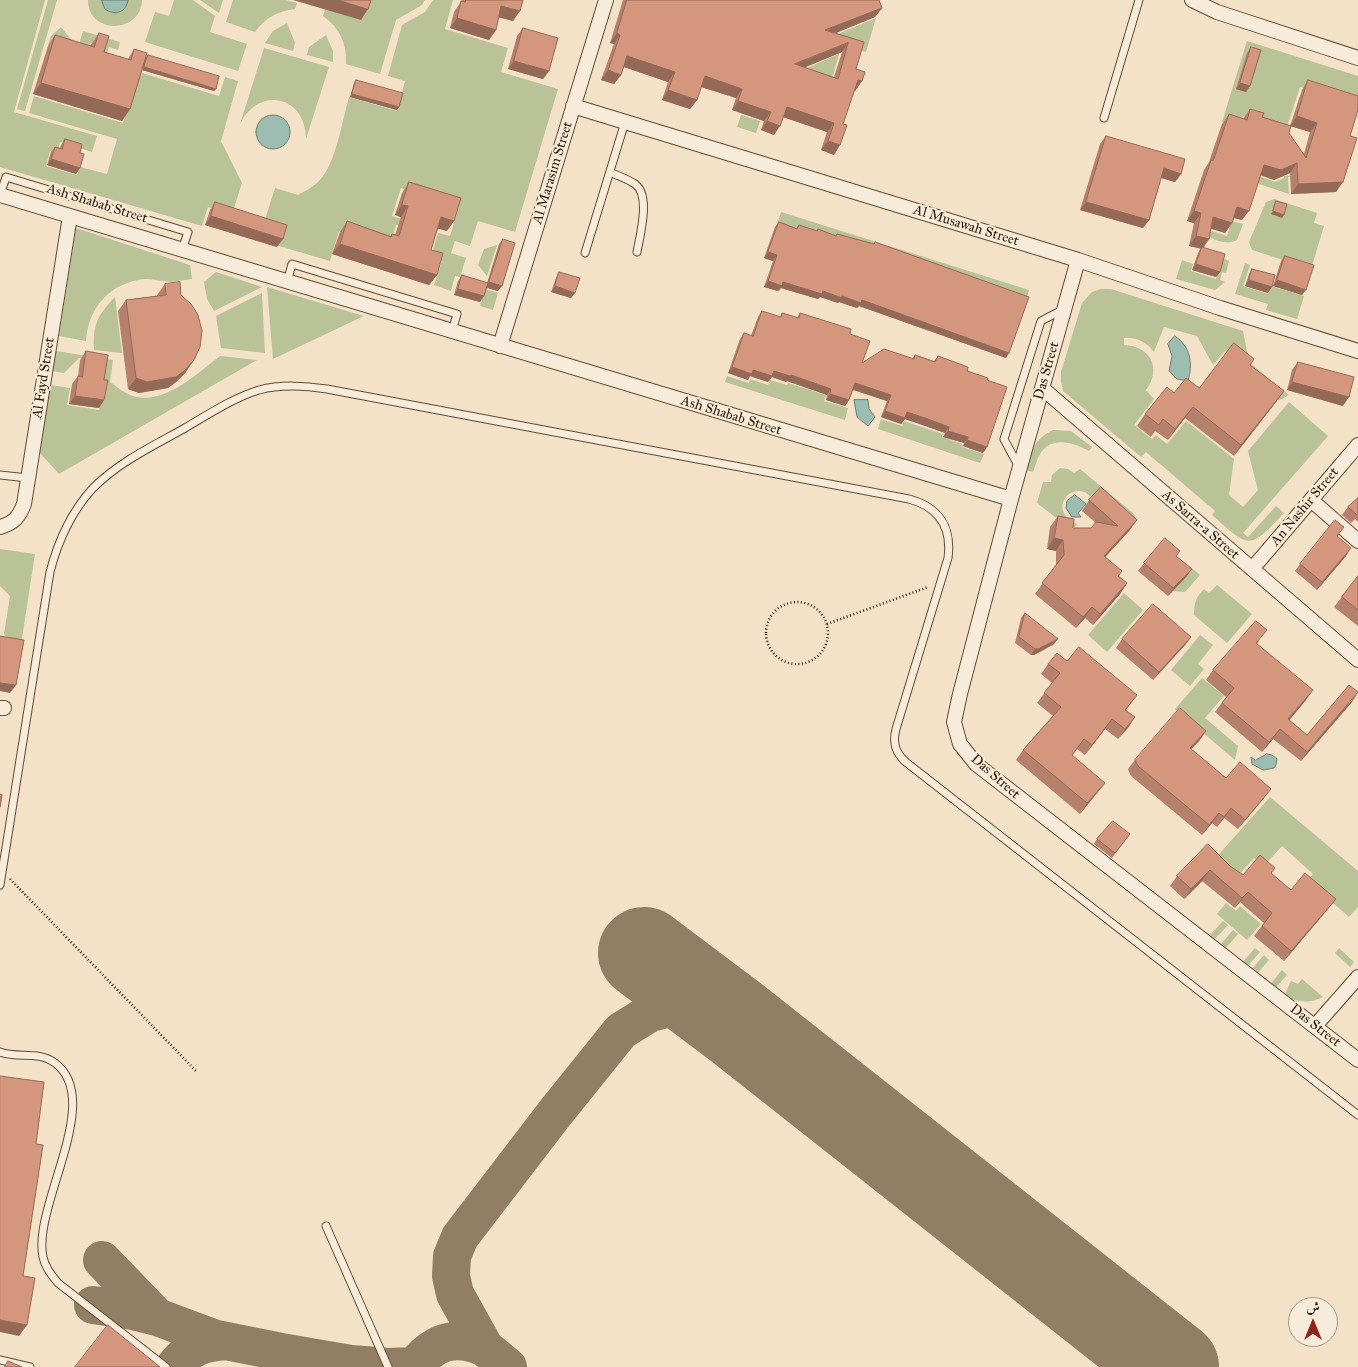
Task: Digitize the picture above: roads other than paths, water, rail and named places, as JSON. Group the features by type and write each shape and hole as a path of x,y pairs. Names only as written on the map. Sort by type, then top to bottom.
{"street":[{"name":"Al Marasim Street","path":"500,346 606,0"},
{"path":"1192,0 1217,12 1358,58"},
{"name":"Al Musawah Street","path":"573,106 1078,260 1220,308 1358,351"},
{"name":"Ash Shabab Street","path":"0,195 1011,499"},
{"name":"Al Fayd Street","path":"0,528 10,524 20,516 24,504 70,216"},
{"name":"Das Street","path":"1078,260 1011,499 954,722 960,744 976,764 1358,1060"},
{"name":"As Sarra-a Street","path":"1042,388 1358,660"},
{"name":"An Nashir Street","path":"1252,569 1358,445"},
{"path":"1311,500 1358,540"},
{"path":"1315,1026 1358,977"}],"lane":[{"path":"1104,118 1139,0"},
{"path":"584,253 625,122"},
{"path":"610,172 637,185 643,195 644,207 637,252"},
{"name":"Ash Shabab Street","path":"0,195 6,177 169,226 188,232 182,250"},
{"path":"1020,468 1004,439 1041,321 1064,308"},
{"path":"0,885 50,572 56,549 78,507 110,473 130,459 228,403 260,390 294,386 327,389 909,499 930,507 944,525 950,547 894,736 897,752 901,758 1358,1115"},
{"path":"0,474 28,478"},
{"path":"0,1052 48,1058 62,1069 70,1085 72,1101 69,1138 52,1190 42,1239 43,1256 48,1270 58,1283 166,1367"},
{"path":"326,1226 388,1367"},
{"path":"0,1360 30,1367"}],"water":[{"path":"102,0 128,1 122,11 116,13 105,9"},
{"path":"273,115 285,120 290,132 285,144 273,149 261,144 256,132 261,120"},
{"path":"1175,336 1184,345 1189,356 1188,381 1177,379 1169,371 1172,356 1168,344"},
{"path":"854,400 868,400 869,409 875,417 868,426 857,417"},
{"path":"1075,495 1086,504 1078,513 1081,517 1072,517 1066,508 1067,501"},
{"path":"1267,754 1277,759 1274,768 1263,770 1252,764 1251,757 1255,760"}]}
